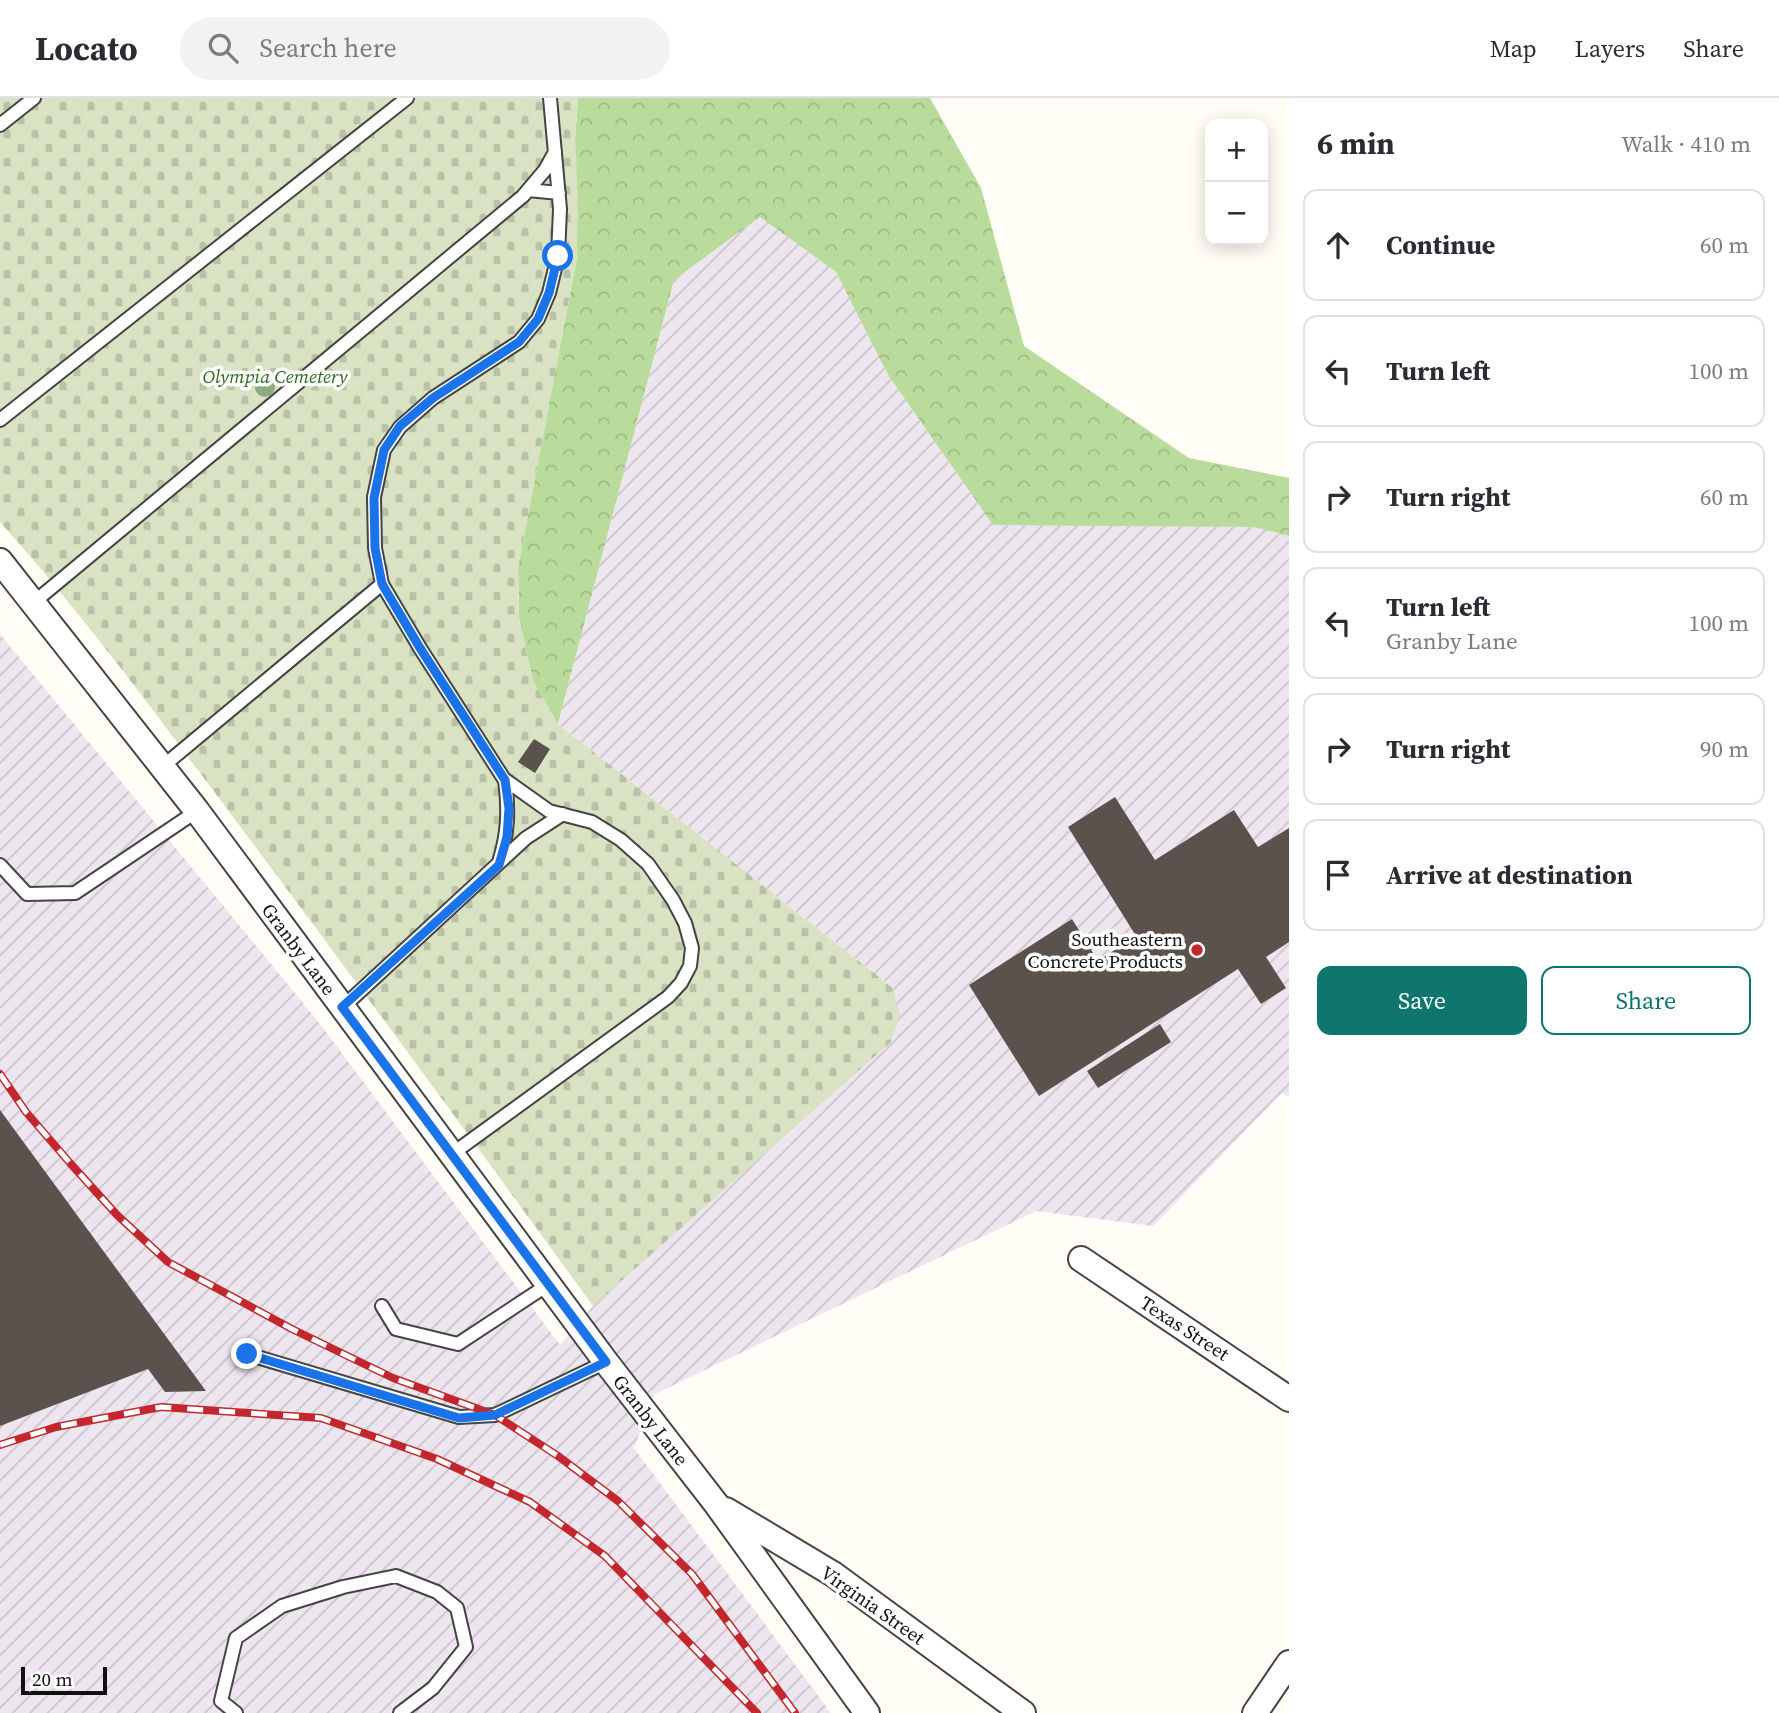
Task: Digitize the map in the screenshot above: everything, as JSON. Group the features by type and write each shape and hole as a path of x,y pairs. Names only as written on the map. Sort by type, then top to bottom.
{"street":[{"name":"Granby Lane","path":"0,561 197,811 606,1362 718,1505 867,1713"},
{"name":"Texas Street","path":"1081,1259 1289,1399"},
{"name":"Virginia Street","path":"718,1505 833,1574 1023,1713"},
{"path":"1255,1713 1289,1663"}],"lane":[{"path":"0,125 34,98"},
{"path":"0,420 407,98"},
{"path":"452,1154 668,997 681,983 690,966 692,948 685,923 648,864 621,840 592,822 549,811 505,780 382,584 375,548 374,498 384,450 400,426 433,398 519,342 538,319 549,293 558,256 559,193 551,98"},
{"path":"33,603 528,190 545,170 555,152"},
{"path":"528,190 559,193"},
{"path":"162,767 382,584"},
{"path":"499,865 507,837 509,808 505,780"},
{"path":"0,865 27,894 75,893 197,811"},
{"path":"342,1007 526,838 563,814"},
{"path":"382,1306 396,1329 458,1344 549,1284"},
{"path":"247,1354 459,1418 495,1415 606,1362"},
{"path":"236,1713 221,1701 236,1639 282,1606 343,1587 396,1576 437,1592 457,1608 466,1647 433,1688 400,1713"}],"shaded area":[{"path":"760,217 836,272 888,375 993,525 1243,524 1289,536 1289,1097 1282,1093 1153,1226 1036,1211 655,1394 634,1448 831,1713 0,1713 0,634 317,1020 560,1345 593,1306 893,988 558,724 674,280"}],"green space":[{"name":"Olympia Cemetery","path":"0,98 578,98 575,138 577,257 518,567 519,618 533,681 558,724 893,988 900,1015 891,1042 593,1306 154,712 64,596 0,522"},
{"path":"578,98 930,98 981,188 1024,346 1189,458 1289,478 1289,536 1254,527 993,525 888,375 836,272 760,217 674,280 558,724 533,681 519,618 518,567 577,257 575,138"}],"building":[{"path":"534,739 550,749 535,773 518,762"},
{"name":"Southeastern Concrete Products","path":"1115,797 1155,860 1234,810 1258,847 1289,828 1289,942 1266,957 1286,988 1261,1004 1238,969 1039,1096 969,985 1072,919 1098,961 1136,936 1068,827"},
{"path":"1160,1024 1171,1042 1098,1088 1087,1071"},
{"path":"0,1110 206,1391 165,1392 148,1369 0,1426"}],"railway":[{"path":"0,1074 26,1112 70,1163 117,1215 168,1262 292,1329 393,1378 495,1415 558,1456 618,1501 692,1574 795,1713"},
{"path":"0,1445 56,1427 161,1407 321,1418 437,1459 530,1502 605,1556 757,1713"}],"place":[{"name":"Southeastern Concrete Products","path":"1197,950"}],"route":[{"path":"247,1354 459,1418 495,1415 606,1362 342,1007 499,865 507,837 509,808 505,780 382,584 375,548 374,498 384,450 400,426 433,398 519,342 538,319 549,293 558,256"}]}
